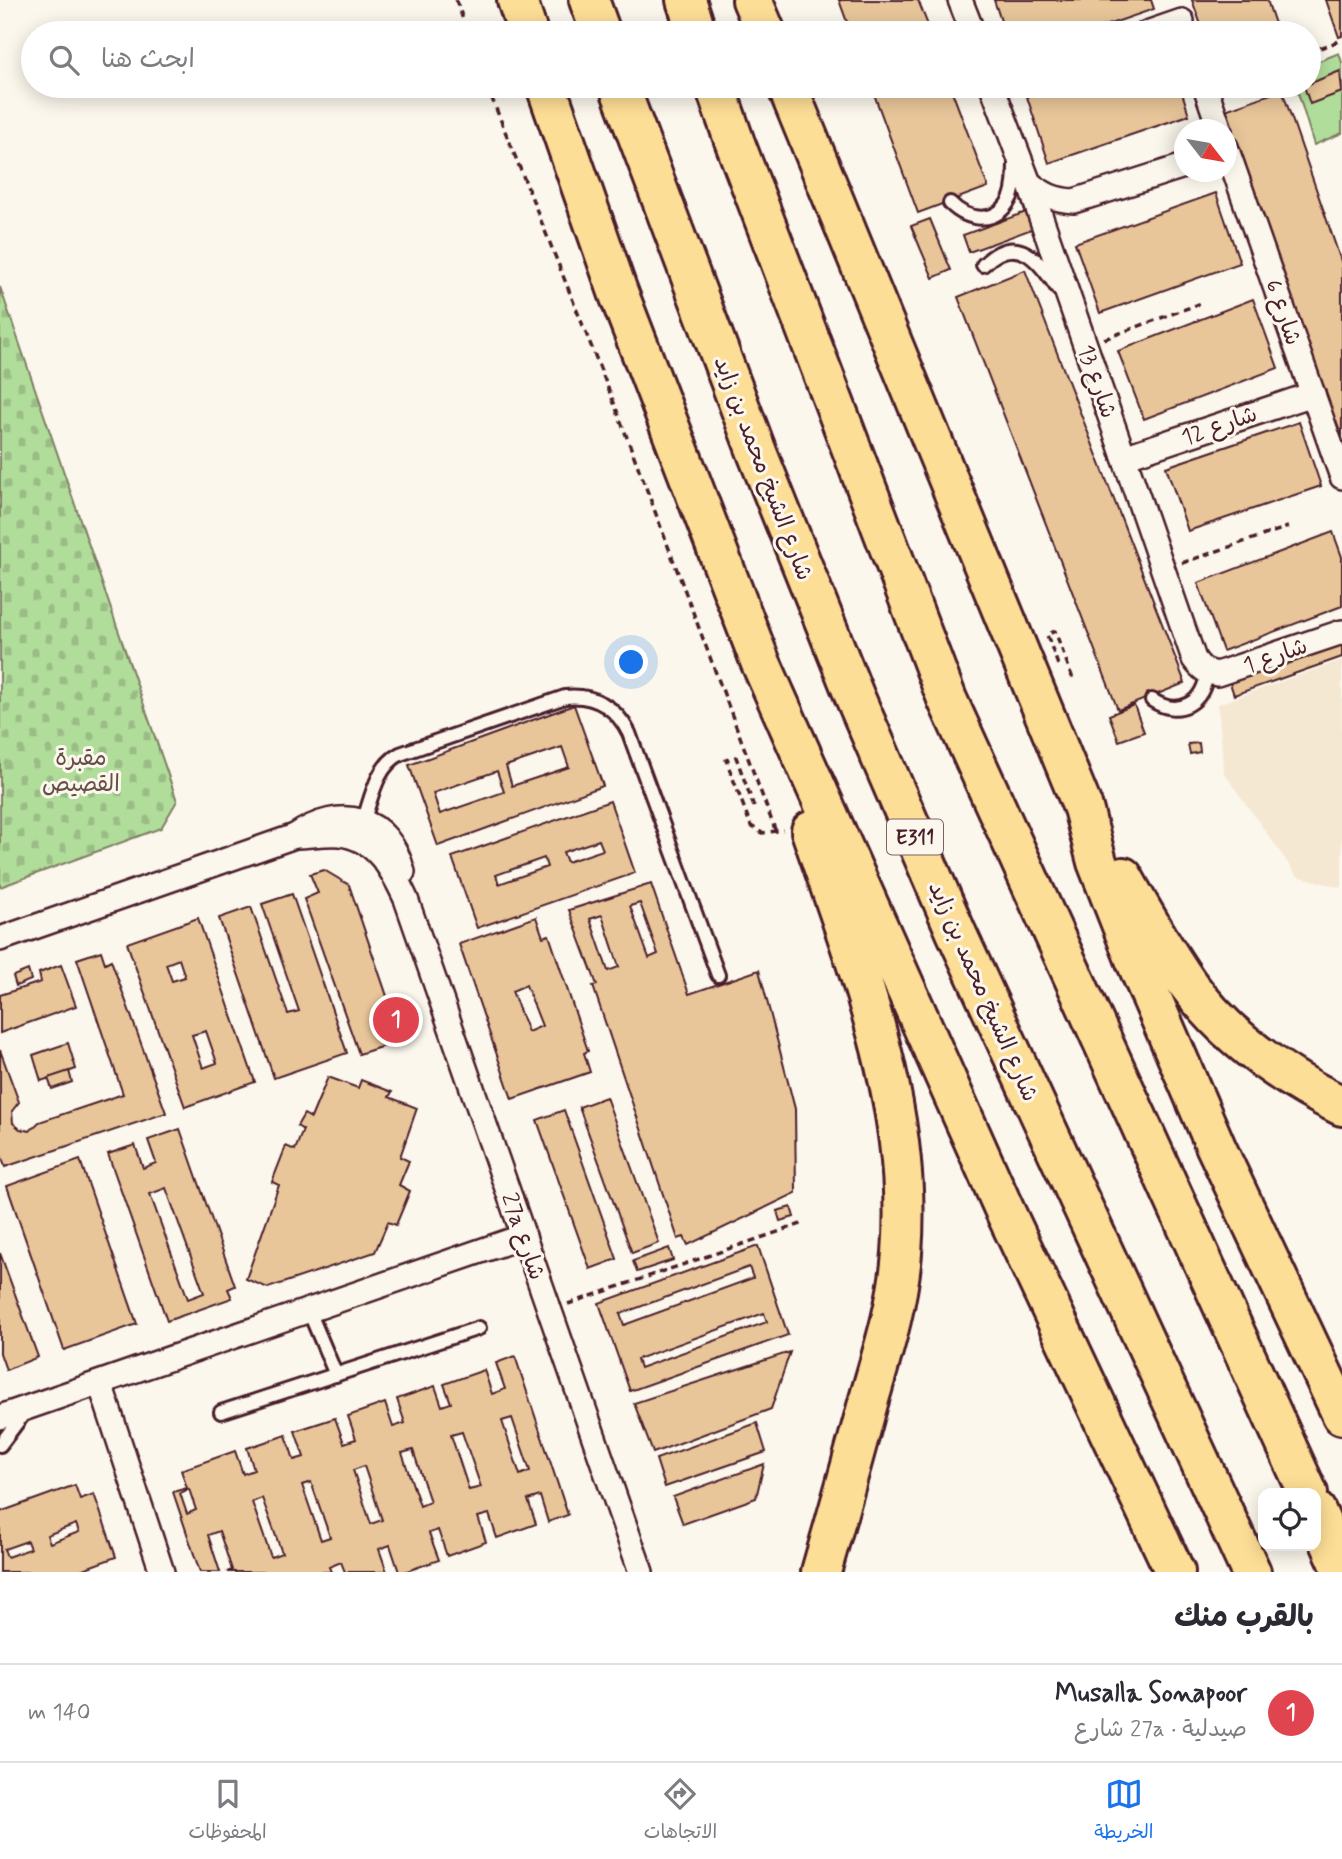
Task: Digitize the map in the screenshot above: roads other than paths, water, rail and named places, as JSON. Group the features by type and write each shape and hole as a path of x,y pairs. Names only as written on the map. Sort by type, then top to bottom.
{"highway":[{"path":"517,0 524,21"},
{"path":"589,0 597,21"},
{"path":"686,0 693,21"},
{"path":"752,0 761,21"},
{"path":"550,98 614,280 760,661 1004,1209 1175,1572"},
{"name":"شارع الشيخ محمد بن زايد","path":"624,98 753,442 859,707 956,932 1251,1572"},
{"path":"719,98 947,699 1305,1488"},
{"path":"793,98 1083,808 1097,862 1135,958 1216,1147 1342,1415"},
{"path":"760,661 773,715 792,828 885,1057 897,1122 903,1187 902,1253 892,1319 821,1572"},
{"path":"1083,808 1147,919 1188,984 1210,1010 1267,1061 1313,1092 1342,1106"},
{"path":"1321,1522 1342,1569"}],"street":[{"path":"960,0 968,21"},
{"name":"شارع 13","path":"998,98 1194,659 1207,673"},
{"path":"1209,98 1216,119"},
{"path":"1029,183 1057,200 1074,201 1091,198 1174,170"},
{"name":"شارع 6","path":"1237,178 1342,477"},
{"path":"1051,244 1065,216 1091,198"},
{"name":"شارع 12","path":"1124,457 1313,394"},
{"name":"شارع 1","path":"1207,673 1227,672 1342,632"},
{"name":"27a شارع","path":"0,939 295,836 311,826 330,820 351,819 381,831 394,848 404,876 406,900"},
{"name":"27a شارع","path":"295,836 340,834 361,840 382,856 393,871 406,900 641,1572"},
{"path":"0,1417 524,1236"},
{"path":"100,1383 162,1572"}],"lane":[{"path":"950,203 959,212 970,217 983,218 995,214 1005,206 1012,195 1016,149"},
{"path":"983,265 1004,250 1029,253 1046,271 1076,319"},
{"path":"1152,700 1170,708 1181,708 1192,703 1201,695 1207,673"},
{"path":"363,822 380,774 388,762 400,754 565,697 576,696 597,701 616,713 629,733 718,975"},
{"path":"309,1311 336,1375"},
{"path":"221,1412 479,1328"},
{"path":"0,1446 29,1407"}],"place":[{"name":"Musalla Sonapoor","path":"396,1020"}],"park label":[{"name":"مقبرة القصيص","path":"81,770"}]}
